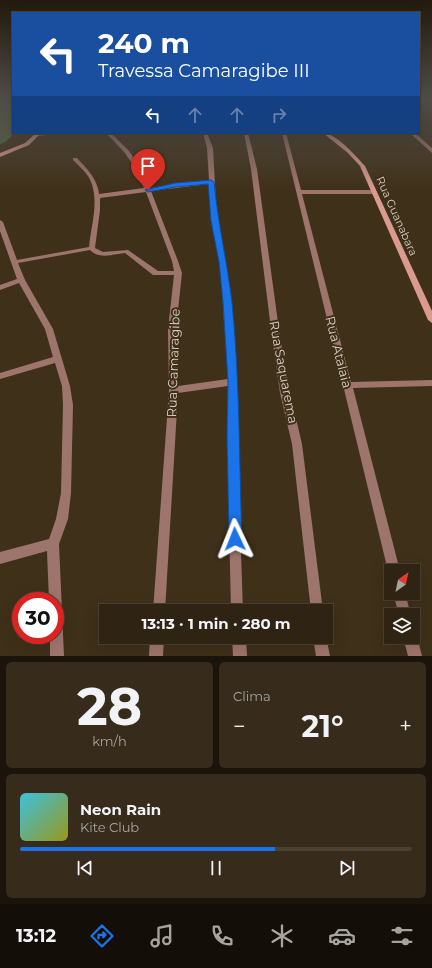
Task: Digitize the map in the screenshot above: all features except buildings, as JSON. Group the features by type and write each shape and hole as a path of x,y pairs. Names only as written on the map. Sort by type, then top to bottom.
{"street":[{"path":"0,155 22,147 38,134"},
{"name":"Rua Camaragibe","path":"109,134 132,158 148,190 175,261 178,273 172,329 174,390 159,604"},
{"path":"205,134 210,148 214,221 223,262 233,382 232,435 237,604"},
{"name":"Rua Saquarema","path":"246,134 254,169 277,344 297,444 316,604"},
{"name":"Rua Atalaia","path":"284,134 392,564"},
{"name":"Rua Guanabara","path":"326,134 350,152 358,161 374,192 432,320"},
{"path":"413,134 432,151"},
{"path":"75,159 91,177 98,196 92,248"},
{"path":"98,196 175,185 211,182"},
{"path":"300,192 374,192"},
{"path":"0,222 21,280 49,329 66,386 68,405 66,492 62,520 53,544 57,656"},
{"path":"15,262 92,248 101,253 126,250 156,273 178,273"},
{"path":"0,288 21,280"},
{"path":"0,376 58,359"},
{"path":"174,390 233,382"},
{"path":"348,385 432,383"},
{"path":"0,558 53,544"},
{"path":"156,656 157,644"},
{"path":"239,644 240,656"},
{"path":"321,644 323,656"},
{"path":"412,644 415,656"}],"green space":[{"path":"0,130 12,130 12,134 14,134 5,142 0,144"}],"route":[{"path":"148,190 175,185 211,182 214,221 223,262 233,382 232,435 235,539"}]}
